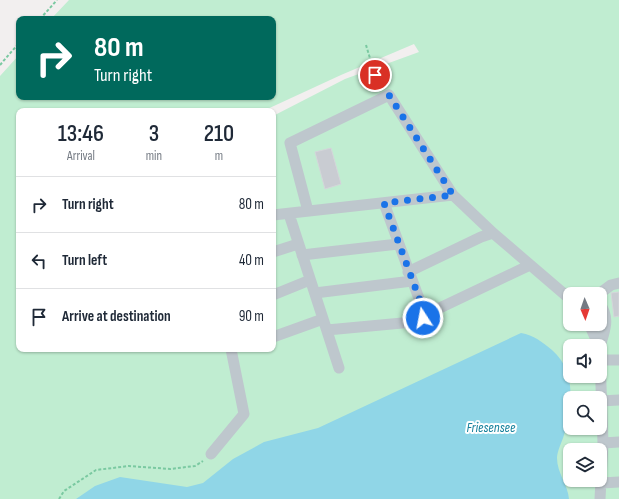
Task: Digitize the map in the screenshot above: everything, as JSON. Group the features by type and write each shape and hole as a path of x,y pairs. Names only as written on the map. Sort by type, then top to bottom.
{"lane":[{"path":"308,211 290,143 389,95 453,195 493,233 563,293"},
{"path":"276,215 453,195"},
{"path":"384,203 425,314"},
{"path":"288,214 339,368"},
{"path":"315,293 410,276 481,237 493,233"},
{"path":"276,251 298,244"},
{"path":"302,255 398,244"},
{"path":"276,336 325,325 413,322 423,318 425,314 530,265"},
{"path":"276,294 310,280"},
{"path":"607,288 611,285 619,283"},
{"path":"211,454 244,414 234,352"},
{"path":"607,360 619,360"},
{"path":"607,401 619,400"},
{"path":"603,435 603,443 619,442"},
{"path":"607,482 619,482"},
{"path":"600,499 601,487"}],"path":[{"path":"43,16 57,0"},
{"path":"366,45 375,75 389,95"},
{"path":"0,65 16,46"},
{"path":"59,499 64,491 96,470 129,466 170,469 196,466 211,454"}],"green space":[{"path":"69,0 619,0 619,499 0,499 0,76 16,58 16,100 276,100 276,16 54,16"}],"water":[{"name":"Friesensee","path":"521,333 526,334 534,337 552,350 560,359 563,364 563,383 569,383 570,391 563,391 564,435 557,455 557,463 563,479 563,487 566,487 569,499 76,499 95,486 120,477 187,487 203,483 233,459 264,442 318,428"}],"building":[{"path":"331,148 341,184 325,189 315,152"},
{"path":"619,292 619,316 614,317 611,293"}],"route":[{"path":"375,75 453,195 384,203 425,314 423,318"}]}
